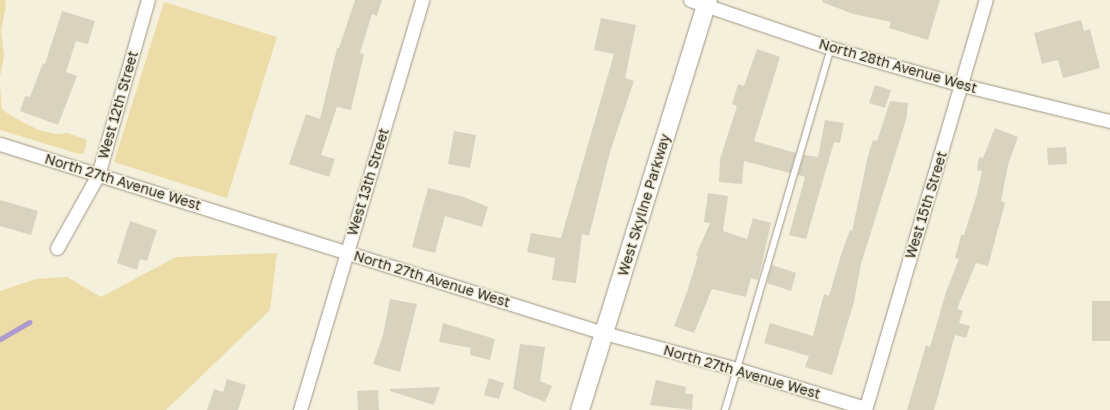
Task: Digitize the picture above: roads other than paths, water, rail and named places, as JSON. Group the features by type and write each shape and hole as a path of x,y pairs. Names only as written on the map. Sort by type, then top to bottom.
{"street":[{"name":"West 12th Street","path":"57,248 98,175 148,0"},
{"name":"West 13th Street","path":"300,410 422,0"},
{"name":"North 28th Avenue West","path":"690,0 708,3 831,48 962,85 1110,121"},
{"name":"West 15th Street","path":"865,409 986,0"},
{"name":"West Skyline Parkway","path":"580,410 708,3"},
{"name":"North 27th Avenue West","path":"0,144 604,333 737,369 865,409"}],"lane":[{"path":"725,410 831,48"}],"waterway":[{"path":"0,339 30,322"}]}
